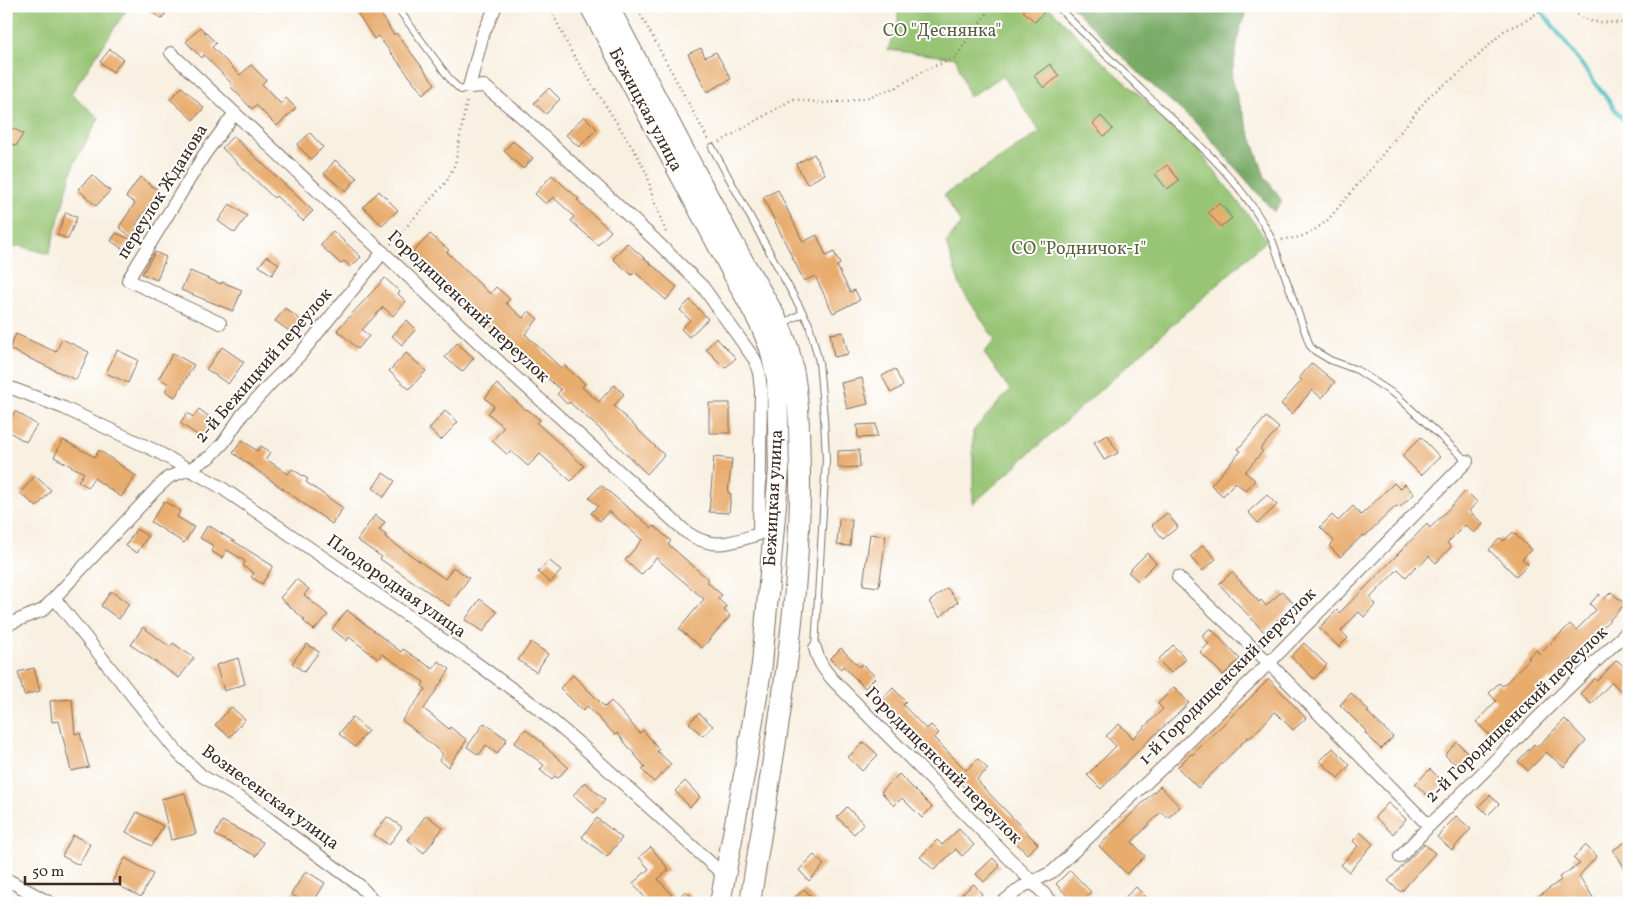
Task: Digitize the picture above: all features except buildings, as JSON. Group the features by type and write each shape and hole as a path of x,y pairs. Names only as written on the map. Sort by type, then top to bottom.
{"main road":[{"name":"Бежицкая улица","path":"590,6 760,324 770,348 777,378 779,470 767,625 726,877 750,903"},
{"name":"Бежицкая улица","path":"608,6 779,325 788,349 796,382 799,410 799,533 795,599 786,678 750,903"},
{"path":"720,903 726,877"}],"street":[{"path":"496,6 483,34 469,87 484,86 520,116 669,253"},
{"name":"Городищенский переулок","path":"171,53 511,373 686,532 696,539 710,544 728,543 760,534 761,390 759,373 755,360 703,287 669,253"},
{"name":"переулок Жданова","path":"220,324 128,280 204,155 236,113"},
{"name":"2-й Бежицкий переулок","path":"6,625 43,610 169,477 190,469 211,456 224,442 242,415 270,383 299,356 383,252"},
{"name":"Плодородная улица","path":"6,386 64,408 190,469 263,516 534,705 726,877"},
{"name":"1-й Городищенский переулок","path":"1002,903 1022,887 1052,872 1161,769 1269,663 1467,462"},
{"name":"2-й Городищенский переулок","path":"1178,577 1269,663 1429,826"},
{"name":"Вознесенская улица","path":"55,599 178,752 202,776 246,802 359,884 376,903"},
{"name":"2-й Городищенский переулок","path":"1400,857 1563,693 1629,630"},
{"name":"Городищенский переулок","path":"816,648 817,658 834,681 1053,903"},
{"path":"6,879 50,903"}],"lane":[{"path":"396,6 452,82 461,90 469,87"},
{"path":"1056,6 1222,166 1254,208 1266,226 1273,242 1310,346 1330,360 1357,370 1396,396 1467,462"},
{"path":"712,147 803,313 812,332 819,362 824,426 825,490 816,648"},
{"path":"779,325 803,313"}],"path":[{"path":"549,6 571,51 639,158 648,177 652,196 669,240 669,253"},
{"path":"636,6 712,147 793,99 823,102 848,101 868,97 895,88 929,68 956,58 968,38 993,6"},
{"path":"1273,242 1313,231 1327,220 1430,95 1460,74 1504,31 1529,18 1546,6"},
{"path":"1565,6 1581,17 1593,22 1629,23"},
{"path":"383,252 446,181 455,164 469,87"}],"green space":[{"path":"6,6 129,6 71,94 99,118 74,164 49,254 20,246 6,248"},
{"name":"СО \"Родничок-1\"","path":"898,6 1048,6 1103,62 1193,143 1267,240 973,504 973,431 1010,390 984,353 995,340 961,288 946,243 961,224 944,195 1040,132 1003,76 969,97 956,58 888,50 898,22"},
{"path":"1071,6 1248,6 1240,28 1231,79 1265,177 1282,201 1274,212 1199,126 1144,78"}],"waterway":[{"path":"1538,6 1629,128"}],"park label":[{"name":"СО \"Деснянка\"","path":"942,31"}]}
